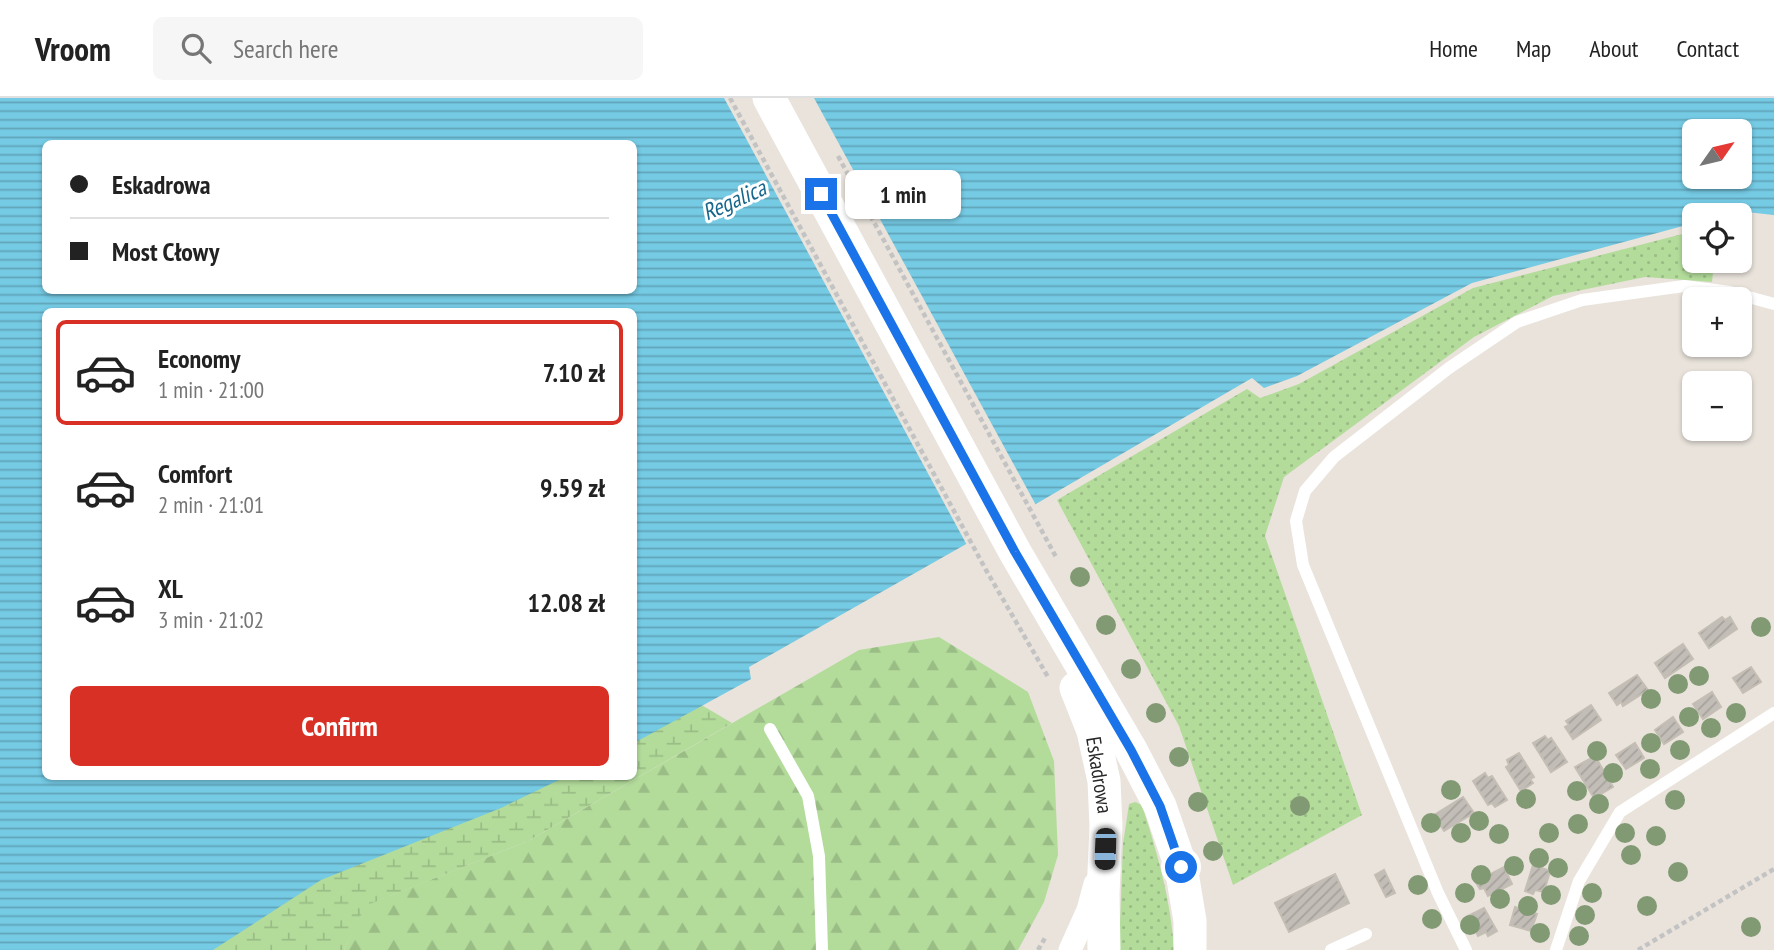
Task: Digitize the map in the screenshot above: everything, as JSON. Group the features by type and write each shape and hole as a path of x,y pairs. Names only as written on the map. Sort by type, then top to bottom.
{"street":[{"path":"769,98 1015,552"},
{"name":"Eskadrowa","path":"1015,552 1059,645 1093,731 1104,781 1104,950"},
{"name":"Eskadrowa","path":"1015,552 1131,750 1160,806 1181,867 1189,921 1190,950"},
{"name":"Eskadrowa","path":"1070,950 1088,910 1106,826"}],"lane":[{"path":"1466,950 1438,893 1303,565 1296,521 1305,491 1334,457 1449,368 1517,322 1582,300 1684,286 1730,292 1774,304"},
{"path":"1556,950 1579,881 1620,812 1774,713"},
{"path":"770,729 808,796 819,856 822,950"},
{"path":"1331,950 1366,934"}],"path":[{"path":"730,98 1048,678"},
{"path":"834,147 1047,539"},
{"path":"1638,950 1774,869"},
{"path":"1038,950 1049,932"}],"green space":[{"path":"1682,234 1682,273 1713,273 1712,282 1645,277 1553,296 1474,337 1284,477 1265,536 1362,815 1233,885 1179,726 1057,500 1247,389 1260,398 1299,384 1473,288"},
{"path":"939,637 1028,692 1054,761 1058,855 1044,902 1018,950 344,950 364,906 528,841 859,650"},
{"path":"683,694 732,723 637,778 637,717"},
{"path":"508,780 633,780 528,841 365,906 344,950 136,950"},
{"path":"1135,802 1142,805 1158,858 1167,895 1174,950 1119,950 1123,844 1129,804"}],"water":[{"name":"Regalica","path":"0,98 1774,98 1774,215 1752,213 1752,203 1682,203 1682,226 1472,283 1297,376 1264,388 1252,378 749,667 751,679 637,741 637,308 42,308 42,780 559,780 501,808 321,880 213,950 0,950"}],"pier":[{"path":"724,98 814,98 1037,507 968,547"}],"building":[{"path":"1722,617 1725,620 1730,617 1737,629 1709,648 1699,633"},
{"path":"1683,644 1693,659 1665,678 1655,663"},
{"path":"1751,667 1761,682 1743,693 1733,678"},
{"path":"1637,675 1648,690 1623,706 1621,702 1617,705 1609,693"},
{"path":"1712,692 1721,707 1703,719 1693,704"},
{"path":"1591,705 1601,720 1573,739 1565,727 1569,725 1566,721"},
{"path":"1673,717 1683,732 1664,744 1655,730"},
{"path":"1545,736 1548,740 1551,738 1567,762 1551,772 1533,743"},
{"path":"1635,743 1644,758 1626,769 1616,755"},
{"path":"1519,753 1534,777 1530,779 1533,783 1521,791 1506,767 1509,765 1507,760"},
{"path":"1595,756 1613,787 1594,798 1575,767"},
{"path":"1485,773 1488,778 1492,776 1507,800 1495,807 1492,803 1488,805 1473,781"},
{"path":"1463,797 1474,813 1444,831 1434,815"},
{"path":"1533,865 1550,871 1544,892 1535,890 1533,894 1525,891"},
{"path":"1504,867 1512,884 1488,896 1473,878 1479,875 1481,879"},
{"path":"1384,870 1395,893 1386,897 1375,875"},
{"path":"1335,874 1349,903 1289,932 1275,903"},
{"path":"1515,907 1537,914 1531,931 1510,925"},
{"path":"1484,908 1497,931 1488,936 1486,932 1478,936 1468,916"}],"route":[{"path":"821,194 1015,552 1131,750 1160,806 1181,867"}]}
